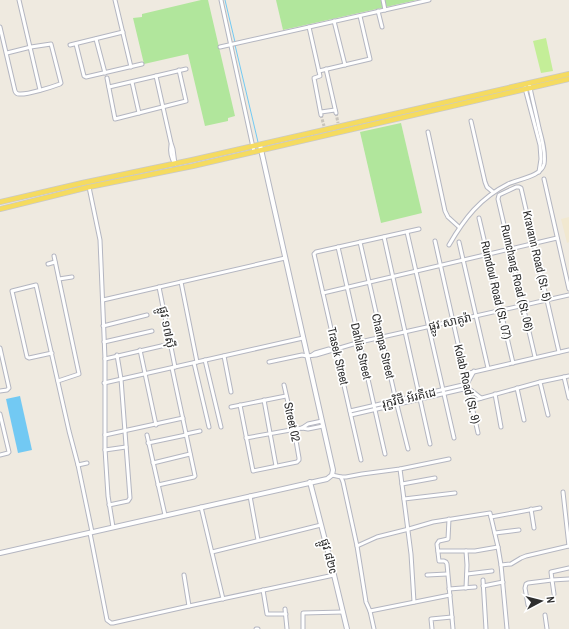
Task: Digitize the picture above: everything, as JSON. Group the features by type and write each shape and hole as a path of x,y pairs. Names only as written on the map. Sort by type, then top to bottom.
{"main road":[{"path":"0,209 89,187 340,132 528,86 569,74"},
{"path":"0,202 175,164 339,124 569,79"}],"street":[{"path":"19,0 40,90"},
{"path":"115,0 131,67"},
{"path":"221,0 254,152"},
{"path":"383,0 385,10"},
{"path":"407,0 408,5"},
{"path":"220,47 429,0"},
{"path":"378,11 382,27"},
{"path":"319,71 370,59 360,16"},
{"path":"334,21 345,65"},
{"path":"0,27 16,93 27,93 60,84 61,81 51,44 7,53"},
{"path":"309,27 320,76"},
{"path":"70,45 123,32"},
{"path":"96,39 104,73"},
{"path":"76,44 85,76 142,64"},
{"path":"109,87 186,69"},
{"path":"326,69 335,111 321,114 314,78 327,75"},
{"path":"107,78 115,119 186,101 179,70"},
{"path":"156,76 173,149 176,169"},
{"path":"132,82 139,113"},
{"path":"449,245 459,227 476,207 493,192 509,183 532,176 539,172 541,159 540,145 528,86"},
{"path":"471,121 485,182 487,187 493,192"},
{"path":"339,124 340,132"},
{"path":"428,132 445,211 448,217 459,227"},
{"path":"260,144 303,338 309,355 333,470 332,475"},
{"path":"544,179 569,289"},
{"name":"Kravann Road (St. 5)","path":"498,199 499,196 516,187 519,186 521,188 559,352"},
{"path":"89,187 100,240 103,300 105,450 109,505 113,527"},
{"name":"Rumchang Road (St. 06)","path":"498,199 535,357"},
{"name":"Rumdoul Road (St. 07)","path":"479,218 513,363"},
{"path":"338,247 420,229"},
{"path":"406,232 454,438"},
{"path":"384,237 430,444"},
{"path":"323,294 557,238"},
{"name":"Kolab Road (St. 9)","path":"435,241 478,433"},
{"name":"Champa Street","path":"360,242 396,403 408,449"},
{"path":"459,242 488,368"},
{"name":"Trasek Street","path":"338,247 316,252 314,254 361,460"},
{"name":"Dahlia Street","path":"338,247 385,454"},
{"path":"54,256 79,374 58,381"},
{"path":"103,300 285,258"},
{"path":"48,264 55,262"},
{"path":"59,279 72,277"},
{"path":"181,282 195,362 209,427"},
{"path":"52,353 29,358 27,357 12,291 36,285 52,353 58,381 78,465 107,620 109,622 114,623 334,575"},
{"name":"ផ្លូវ ១៧ស៊ី","path":"158,485 195,476 173,367 159,287"},
{"name":"ផ្លូវ សាគូរ៉ា","path":"309,355 329,349 336,349 360,342 569,295"},
{"path":"103,326 147,315"},
{"path":"104,342 152,331"},
{"path":"104,383 303,338"},
{"path":"104,359 170,344"},
{"path":"0,348 9,388 7,390 0,391"},
{"path":"140,350 156,424"},
{"name":"ផ្លូវ សាគូរ៉ា","path":"269,362 302,355 316,355 331,350"},
{"path":"465,374 569,350"},
{"path":"109,505 130,500 121,379 117,356"},
{"path":"224,356 231,392"},
{"path":"205,360 221,427"},
{"path":"467,384 474,371"},
{"path":"471,401 540,382 569,376"},
{"path":"564,377 569,398"},
{"path":"540,382 548,415"},
{"name":"រុក្ខវិថី អ័រគីដេ","path":"351,413 420,397 467,384"},
{"name":"Street 02","path":"276,466 297,462 299,460 284,385"},
{"path":"468,388 481,398"},
{"name":"រុក្ខវិថី អ័រគីដេ","path":"420,397 444,394 468,388"},
{"path":"517,388 524,420"},
{"path":"495,394 501,427"},
{"path":"231,407 286,396"},
{"path":"240,405 253,471 276,466 264,400"},
{"path":"0,414 1,427 9,453 0,455"},
{"path":"105,435 183,418"},
{"path":"302,428 308,424 322,421"},
{"path":"246,438 294,429 308,429 323,426"},
{"path":"148,443 200,431"},
{"path":"147,435 165,515"},
{"path":"105,450 126,447"},
{"path":"153,463 190,454"},
{"path":"0,553 310,482 327,478 332,475 341,478 400,469 450,459"},
{"path":"78,465 87,463"},
{"path":"400,469 412,554 414,602"},
{"path":"341,478 344,482 357,546 366,602 370,611 374,629"},
{"path":"402,484 435,478"},
{"name":"ផ្លូវ ៨២c","path":"310,482 347,629"},
{"path":"501,565 511,564 526,556 569,546 563,492"},
{"path":"404,499 454,493"},
{"path":"250,496 258,540"},
{"path":"202,507 223,599"},
{"path":"491,517 540,508"},
{"path":"531,509 534,528"},
{"path":"357,546 377,536 433,522 488,513 490,514 501,565 507,629"},
{"path":"449,519 448,539 438,541 438,551 439,561 446,562 447,564 453,629"},
{"path":"212,552 321,525"},
{"path":"495,533 519,530"},
{"path":"438,551 483,550 498,547"},
{"path":"466,551 466,588"},
{"path":"554,594 551,572 569,568"},
{"path":"466,574 492,571"},
{"path":"427,575 447,574"},
{"path":"184,575 189,606"},
{"path":"528,604 525,588 526,584 569,579"},
{"path":"483,580 486,629"},
{"path":"483,586 503,582"},
{"path":"449,589 475,587"},
{"path":"263,590 266,614 286,614"},
{"path":"370,611 450,595"},
{"path":"286,609 287,629"},
{"path":"303,629 303,613 343,612"},
{"path":"545,615 547,629"},
{"path":"432,629 431,619 452,617"}],"shaded area":[{"path":"569,217 569,242 567,243 561,219"}],"green space":[{"path":"201,0 208,0 235,116 228,118 228,121 205,126 188,54 144,64 133,18 142,17 142,14"},
{"path":"276,0 417,0 283,30"},
{"path":"546,38 553,71 541,73 533,41"},
{"path":"401,123 422,213 381,223 360,132"}],"water":[{"path":"20,396 32,450 18,453 6,399"}],"waterway":[{"path":"225,0 235,42"},
{"path":"235,45 258,142"}],"tunnel":[{"path":"336,113 338,123"},
{"path":"321,115 324,126"}]}
